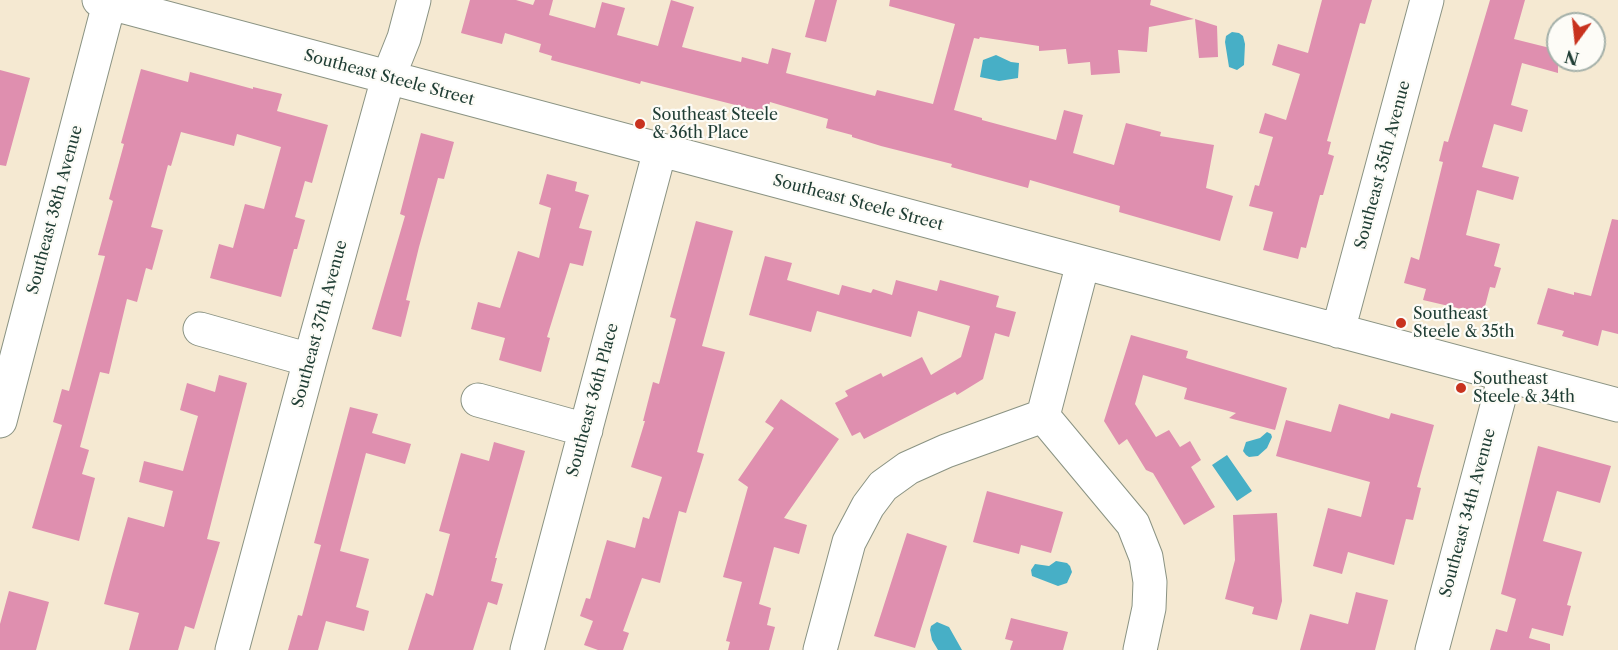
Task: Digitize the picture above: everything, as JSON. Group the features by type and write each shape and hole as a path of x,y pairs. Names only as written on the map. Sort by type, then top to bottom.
{"street":[{"name":"Southeast 37th Avenue","path":"232,650 388,78 404,38 414,0"},
{"name":"Southeast 35th Avenue","path":"1338,331 1427,0"},
{"name":"Southeast Steele Street","path":"106,1 1618,405"},
{"name":"Southeast 38th Avenue","path":"0,421 106,1"},
{"name":"Southeast 36th Place","path":"527,650 660,150"},
{"path":"1043,416 1083,263"},
{"path":"200,329 310,360"},
{"name":"Southeast 34th Avenue","path":"1432,650 1505,376"},
{"path":"478,400 585,430"},
{"path":"820,650 849,542 868,506 883,486 908,468 946,451 1043,416"},
{"path":"1043,416 1133,524 1146,557 1149,582 1149,608 1140,650"}],"water":[{"path":"1232,32 1243,36 1245,44 1244,65 1237,70 1229,67 1225,42 1226,36"},
{"path":"996,55 1019,63 1018,78 999,81 980,77 983,60"},
{"path":"1267,432 1272,437 1267,448 1258,456 1246,455 1243,451 1246,442 1260,438"},
{"path":"1227,455 1252,491 1237,501 1212,465"},
{"path":"1056,561 1067,563 1070,566 1072,572 1067,583 1058,586 1032,576 1031,570 1035,564 1049,566"},
{"path":"937,622 949,627 962,650 938,650 932,640 930,630 931,626"}],"building":[{"path":"470,0 516,0 533,5 535,0 553,0 549,15 595,28 602,2 625,8 617,35 658,46 671,0 694,7 682,47 741,62 742,57 768,64 772,48 791,53 786,73 875,96 877,90 933,104 955,24 889,6 890,0 1151,0 1150,5 1194,19 1149,27 1147,52 1118,50 1120,73 1091,75 1090,62 1068,64 1066,49 1039,51 1039,46 974,38 954,110 1056,140 1064,110 1083,115 1073,153 1114,165 1126,123 1161,132 1160,136 1214,145 1206,188 1233,196 1220,241 1119,212 1120,206 1030,180 1028,188 951,167 952,164 881,146 826,128 828,119 770,102 767,113 641,81 640,84 551,60 552,56 539,52 541,44 505,33 502,44 461,33"},
{"path":"815,0 837,0 826,42 805,37"},
{"path":"1322,0 1372,0 1365,24 1360,23 1327,141 1331,142 1328,154 1334,156 1323,195 1320,195 1306,248 1301,247 1298,259 1263,250 1273,212 1249,206 1255,185 1259,186 1273,137 1259,133 1265,113 1286,120 1300,74 1272,65 1278,44 1308,53"},
{"path":"1490,0 1525,0 1514,39 1546,47 1546,70 1522,63 1511,105 1528,110 1522,132 1494,124 1482,167 1519,177 1513,200 1477,190 1466,235 1500,244 1494,266 1501,268 1495,288 1490,287 1483,314 1423,300 1426,289 1404,283 1411,257 1419,260 1443,162 1439,161 1444,141 1448,142"},
{"path":"1195,19 1217,26 1218,57 1199,58"},
{"path":"141,69 188,82 190,72 253,89 253,87 282,94 277,111 328,125 312,183 305,181 295,217 305,220 297,249 294,249 281,297 210,278 219,244 233,248 245,204 264,209 281,147 237,134 234,146 181,132 171,166 168,165 151,227 163,230 152,270 146,268 137,302 127,299 109,374 100,372 80,447 89,450 82,474 95,478 79,541 32,528 62,425 53,422 62,389 69,391 105,256 98,255 113,201 109,199 124,144 121,143"},
{"path":"0,70 30,78 6,166 0,165"},
{"path":"421,133 454,142 444,179 438,178 419,247 406,300 410,301 401,337 372,329 405,216 400,214"},
{"path":"547,174 577,182 575,191 589,195 579,228 592,231 583,266 570,263 547,337 550,338 541,372 499,360 505,338 471,329 478,302 500,308 518,251 539,258 551,208 539,204"},
{"path":"1612,219 1618,220 1618,334 1602,330 1598,346 1562,336 1564,331 1537,324 1548,288 1574,295 1574,292 1591,296"},
{"path":"696,221 733,231 702,346 725,352 697,452 704,454 686,513 679,511 660,583 642,578 623,631 629,633 623,650 598,650 584,645 593,621 580,616 586,598 590,599 607,540 635,548 643,517 649,519 662,477 631,467 645,421 643,421 653,382 659,384 676,319 670,317"},
{"path":"765,256 792,263 787,280 839,295 842,285 871,293 873,289 892,295 896,280 937,291 940,280 999,296 996,307 1016,312 1009,337 995,333 983,379 957,395 955,392 864,439 860,432 852,436 835,403 848,396 845,391 881,373 883,377 922,357 931,375 961,357 970,326 918,311 911,337 817,311 811,332 749,315"},
{"path":"1131,335 1188,351 1186,358 1287,388 1275,430 1229,418 1236,413 1184,399 1187,388 1143,375 1135,404 1156,437 1169,430 1180,447 1190,441 1201,460 1191,467 1215,507 1184,525 1153,473 1146,470 1127,439 1119,445 1104,421"},
{"path":"219,375 247,383 207,539 220,542 194,629 185,626 178,650 129,650 139,613 104,604 112,574 128,517 164,527 173,491 139,482 144,461 183,471 198,416 180,410 187,383 215,392"},
{"path":"781,399 839,439 784,518 807,525 799,554 774,547 759,604 771,608 767,625 775,627 769,650 728,650 730,642 726,641 742,582 723,577 748,487 738,480 774,428 765,422"},
{"path":"1339,404 1389,419 1391,413 1434,425 1417,487 1421,488 1413,520 1406,519 1394,565 1348,552 1342,574 1313,566 1328,508 1361,517 1370,482 1276,456 1286,420 1331,432"},
{"path":"350,407 378,414 372,433 411,444 405,464 366,453 340,551 369,559 356,607 369,611 364,631 326,621 318,650 288,650 298,615 302,616 321,545 314,543"},
{"path":"494,442 525,451 495,558 497,558 491,581 503,584 497,605 488,602 473,650 408,650 426,593 433,596 450,534 439,531 461,453 489,461"},
{"path":"1538,446 1611,466 1600,503 1557,491 1543,541 1582,552 1567,605 1571,606 1563,636 1532,628 1529,638 1550,644 1550,650 1490,650 1496,629 1507,632 1516,599 1501,594"},
{"path":"987,491 1063,512 1051,553 1021,545 1019,554 973,542"},
{"path":"1277,513 1282,601 1277,620 1252,614 1254,607 1225,599 1235,560 1233,515"},
{"path":"907,533 947,546 915,648 874,636"},
{"path":"9,591 49,602 36,650 0,650 0,624"},
{"path":"1356,592 1388,600 1375,650 1300,650 1310,614 1348,624"},
{"path":"1011,618 1068,632 1063,650 1010,650 1013,641 1005,639"}],"place":[{"name":"Southeast Steele & 36th Place","path":"640,124"},
{"name":"Southeast Steele & 35th","path":"1401,323"},
{"name":"Southeast Steele & 34th","path":"1461,388"}]}
